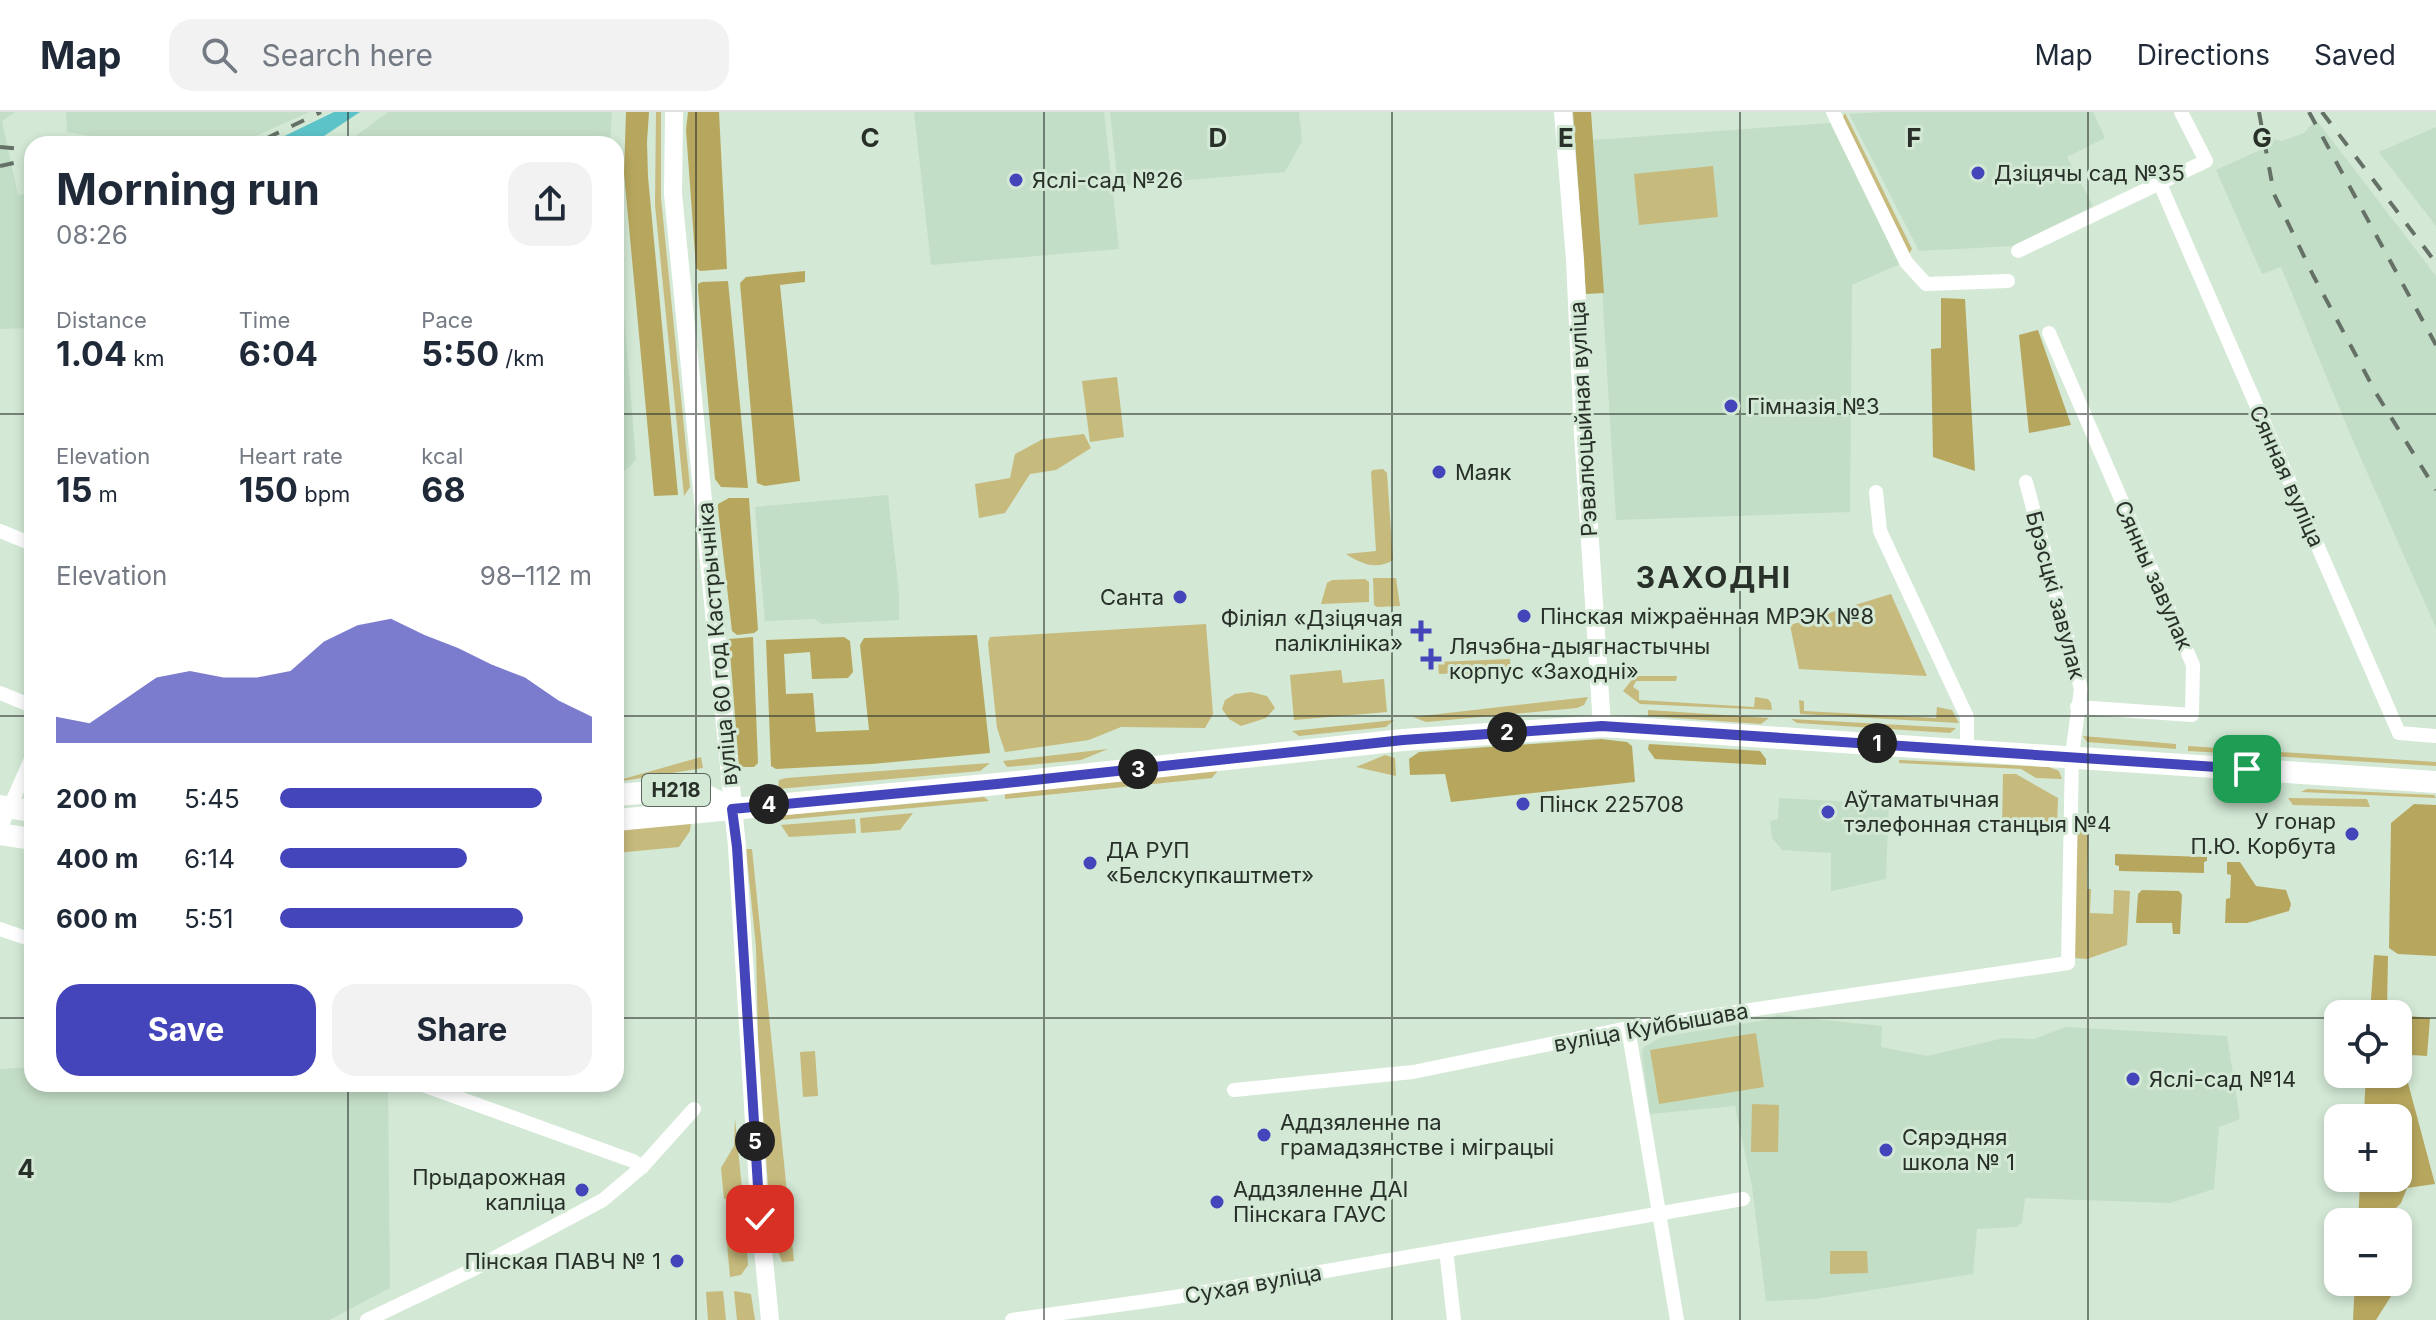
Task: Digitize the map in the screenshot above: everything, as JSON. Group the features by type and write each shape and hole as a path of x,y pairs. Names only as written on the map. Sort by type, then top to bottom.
{"main road":[{"name":"Н218","path":"624,819 997,784 1403,740 1602,726 2072,755 2436,782"},
{"name":"Н218","path":"624,794 692,789 732,809"},
{"path":"4,806 24,810"},
{"path":"0,832 24,837"}],"street":[{"name":"вуліца 60 год Кастрычніка","path":"674,112 673,194 737,847 760,1219 770,1320"},
{"name":"Рэвалюцыйная вуліца","path":"1563,112 1575,260 1602,726"},
{"path":"1833,112 1906,262 1926,284 2008,281"},
{"path":"2018,251 2206,161 2181,112"},
{"name":"Сянная вуліца","path":"2160,184 2399,733 2436,736"},
{"name":"Сянны завулак","path":"2049,333 2193,665 2192,715 2077,707"},
{"name":"Брэсцкі завулак","path":"2026,482 2081,689 2072,755 2068,963"},
{"path":"1876,492 1880,531 1967,717 1967,749"},
{"path":"0,531 24,541"},
{"path":"0,693 24,703"},
{"path":"0,832 4,806 24,771"},
{"path":"0,929 24,937"},
{"name":"вуліца Куйбышава","path":"1234,1090 1413,1072 1628,1028 2068,963"},
{"path":"1628,1028 1677,1320"},
{"path":"442,1092 633,1161 642,1167"},
{"path":"367,1320 472,1270 603,1200 642,1167 694,1109"},
{"name":"Сухая вуліца","path":"1012,1320 1175,1297 1743,1199"},
{"path":"1446,1250 1454,1320"}],"shaded area":[{"path":"0,112 15,112 2,121 18,195 24,194 24,328 0,329"},
{"path":"66,112 309,112 256,136 90,136 67,132"},
{"path":"388,112 612,112 610,136 356,136"},
{"path":"626,112 649,112 648,177 678,495 654,496 624,173"},
{"path":"656,112 661,112 661,198 690,487 684,496 655,205"},
{"path":"688,112 719,112 727,269 700,271 696,268 686,130"},
{"name":"Яслі-сад №26","path":"914,112 1104,112 1119,249 931,265"},
{"path":"1110,112 1299,112 1302,141 1285,172 1118,186"},
{"path":"1573,112 1591,112 1604,293 1586,294"},
{"name":"Дзіцячы сад №35","path":"2093,112 2105,138 2067,157 2093,206 2013,246 1919,251 1849,114"},
{"path":"1845,113 1912,249 1908,256 1842,119"},
{"path":"2318,122 2436,276 2436,628 2281,267 2262,274 2216,170 2269,146 2272,139 2282,141 2304,133"},
{"name":"Гімназія №3","path":"1830,123 1900,264 1852,285 1850,512 1616,520 1593,140"},
{"path":"2436,127 2436,226 2379,152"},
{"path":"1713,166 1718,217 1639,225 1634,174"},
{"path":"805,271 805,282 780,285 800,481 765,486 757,483 740,283 746,277"},
{"path":"728,281 748,488 721,487 715,479 698,284"},
{"path":"1941,298 1965,299 1975,471 1933,457 1931,349 1941,348"},
{"path":"624,315 636,460 624,471"},
{"path":"2038,330 2071,425 2029,433 2019,335"},
{"path":"1117,377 1124,437 1090,442 1082,381"},
{"path":"1084,434 1091,448 1056,470 1030,474 1005,513 979,518 975,484 1010,478 1015,454 1043,439"},
{"path":"1383,469 1387,473 1393,560 1374,565 1346,554 1376,551 1371,472"},
{"path":"888,495 899,620 822,624 814,619 765,621 755,507"},
{"path":"729,498 749,498 758,630 754,633 737,635 732,631 718,509 718,504"},
{"path":"1373,578 1396,578 1400,606 1374,605"},
{"path":"1365,579 1369,582 1369,602 1321,604 1327,583 1332,580"},
{"path":"1891,594 1927,676 1799,669 1790,625"},
{"path":"1206,624 1213,714 1205,728 1121,727 1089,740 1005,752 997,728 988,643 990,637"},
{"path":"977,635 990,753 872,764 776,769 771,766 766,640 844,637 850,641 853,672 848,678 812,679 810,652 784,654 786,694 813,693 816,732 869,730 860,645 864,638"},
{"path":"753,637 758,763 754,767 739,767 729,639"},
{"path":"1510,659 1511,673 1439,674 1438,662"},
{"path":"1341,670 1343,683 1384,679 1387,712 1294,720 1290,675"},
{"path":"1635,676 1677,676 1676,681 1636,681 1633,687 1639,691 1639,700 1754,707 1755,697 1768,699 1772,710 1640,704 1623,691"},
{"path":"1251,692 1267,696 1275,708 1266,718 1241,726 1229,719 1222,709 1225,700 1235,694"},
{"path":"1588,697 1584,705 1577,708 1426,722 1413,717"},
{"path":"1799,700 1804,701 1804,711 1936,718 1937,707 1952,710 1959,723 1800,714"},
{"path":"1648,710 1769,718 1761,724 1648,716"},
{"path":"1791,719 1956,728 1950,733 1797,723"},
{"path":"1394,720 1386,727 1299,736 1292,731"},
{"path":"2083,736 2176,744 2176,749 2087,742"},
{"path":"1601,739 1627,742 1632,746 1635,782 1451,802 1445,774 1410,775 1409,759 1419,752"},
{"path":"1649,744 1760,751 1766,765 1655,759 1648,749"},
{"path":"2188,746 2436,762 2436,766 2188,751"},
{"path":"1108,749 1081,760 1007,767 1003,761"},
{"path":"1385,755 1395,758 1396,776 1356,767"},
{"path":"701,757 703,768 624,779"},
{"path":"1899,760 2049,767 2059,771 2062,779 2036,778 2021,769 1899,763"},
{"path":"990,763 980,771 778,789 779,780 786,778"},
{"path":"1220,768 1212,778 1005,799 1005,793"},
{"path":"2003,774 2016,774 2058,798 2057,827 2002,828"},
{"path":"2307,789 2434,795 2436,798 2301,792"},
{"path":"984,797 989,801 781,820 775,816"},
{"path":"1779,798 1889,804 1886,879 1831,891 1831,853 1782,850 1772,838 1770,821 1778,819"},
{"path":"2288,798 2367,799 2370,807 2293,805"},
{"path":"2414,804 2436,805 2436,956 2398,954 2389,948 2391,823"},
{"path":"913,813 900,830 861,833 860,818"},
{"path":"855,819 856,833 789,837 781,825"},
{"path":"691,822 690,831 679,847 624,852 624,829"},
{"path":"2076,823 2089,824 2087,889 2091,889 2090,913 2113,914 2114,890 2130,891 2127,945 2087,959 2074,958"},
{"path":"746,849 752,849 794,1261 782,1262 771,1231 758,1039 756,947"},
{"path":"2115,854 2207,857 2207,861 2204,862 2204,873 2119,871 2119,866 2115,865"},
{"path":"2227,862 2240,862 2256,886 2286,890 2291,904 2289,911 2247,923 2225,923 2231,875 2227,874"},
{"path":"2142,890 2179,891 2182,895 2180,934 2173,934 2172,923 2136,923 2138,894"},
{"path":"2374,955 2388,956 2387,1000 2371,1000"},
{"name":"Сярэдняя школа № 1","path":"1777,1015 1882,1026 1881,1047 1927,1056 2004,1038 2034,1039 2066,1027 2227,1036 2240,1119 2219,1127 2214,1189 2170,1203 2025,1198 2022,1223 2017,1227 1977,1229 1973,1274 1815,1299 1766,1301 1752,1186 1735,1106 1650,1114 1642,1055 1643,1048 1661,1037 1766,1020"},
{"path":"2412,1016 2430,1018 2427,1056 2412,1055"},
{"path":"1756,1033 1764,1087 1659,1104 1650,1050"},
{"path":"815,1051 818,1096 803,1097 800,1052"},
{"path":"24,1068 24,1092 388,1092 390,1288 329,1320 0,1320 0,1069"},
{"path":"2365,1088 2409,1088 2435,1184 2412,1187 2412,1104 2364,1104"},
{"path":"1752,1104 1779,1105 1778,1152 1751,1152"},
{"path":"735,1118 742,1189 734,1197 724,1199 721,1168 734,1146"},
{"path":"2360,1192 2405,1192 2396,1208 2359,1208"},
{"path":"738,1242 747,1250 748,1265 741,1275 730,1277 727,1243"},
{"path":"1830,1251 1867,1251 1868,1273 1830,1274"},
{"path":"723,1291 726,1320 708,1320 706,1292"},
{"path":"734,1291 751,1294 755,1320 737,1320"},
{"path":"2354,1296 2391,1296 2376,1320 2353,1320"}],"water":[{"path":"334,112 360,112 324,136 284,136"}],"railway":[{"path":"271,136 321,112"},
{"path":"2259,112 2274,194 2376,393 2436,490"},
{"path":"2309,112 2436,345"},
{"path":"2322,112 2436,263"},
{"path":"0,147 24,149"},
{"path":"0,166 24,161"}],"place":[{"name":"Дзіцячы сад №35","path":"1978,173"},
{"name":"Яслі-сад №26","path":"1016,180"},
{"name":"Гімназія №3","path":"1731,406"},
{"name":"Маяк","path":"1439,472"},
{"name":"Санта","path":"1180,597"},
{"name":"Пінская міжраённая МРЭК №8","path":"1524,616"},
{"name":"Філіял «Дзіцячая паліклініка»","path":"1421,631"},
{"name":"Лячэбна-дыягнастычны корпус «Заходні»","path":"1431,659"},
{"name":"Пінск 225708","path":"1523,804"},
{"name":"Аўтаматычная тэлефонная станцыя №4","path":"1828,812"},
{"name":"У гонар П.Ю. Корбута","path":"2352,834"},
{"name":"ДА РУП «Белскупкаштмет»","path":"1090,863"},
{"name":"Яслі-сад №14","path":"2133,1079"},
{"name":"Аддзяленне па грамадзянстве і міграцыі","path":"1264,1135"},
{"name":"Сярэдняя школа № 1","path":"1886,1150"},
{"name":"Прыдарожная капліца","path":"582,1190"},
{"name":"Аддзяленне ДАІ Пінскага ГАУС","path":"1217,1202"},
{"name":"Пінская ПАВЧ № 1","path":"677,1261"}],"district":[{"name":"ЗАХОДНІ","path":"1714,577"}],"route":[{"path":"760,1219 732,809 1403,740 1602,726 2247,769"}]}
